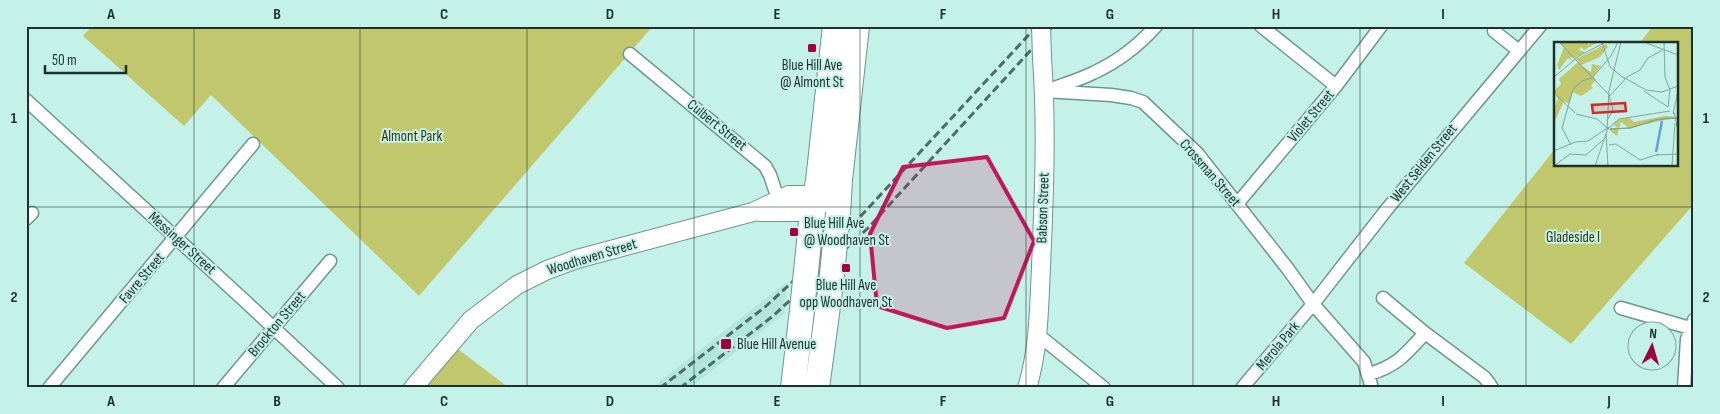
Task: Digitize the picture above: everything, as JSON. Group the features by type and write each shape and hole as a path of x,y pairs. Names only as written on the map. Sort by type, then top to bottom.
{"highway":[{"path":"793,388 809,242 840,27"},
{"path":"818,388 839,209 840,27"}],"street":[{"name":"Babson Street","path":"1027,388 1036,352 1044,178 1044,91 1041,26"},
{"path":"1044,91 1094,73 1127,53 1146,38 1156,26"},
{"path":"1261,26 1336,86"},
{"name":"Violet Street","path":"1237,204 1336,86 1381,26"},
{"name":"West Selden Street","path":"1313,304 1387,209 1540,26"},
{"path":"1494,32 1520,51"},
{"name":"Culbert Street","path":"630,54 765,166 780,205"},
{"name":"Crossman Street","path":"1044,91 1131,98 1143,102 1196,153 1288,269 1313,304 1364,362 1372,388"},
{"name":"Messinger Street","path":"26,100 338,388"},
{"name":"Favre Street","path":"49,388 253,144"},
{"name":"Woodhaven Street","path":"413,388 471,320 517,285 548,270 577,259 780,205 796,194 814,204 839,209"},
{"name":"Brockton Street","path":"224,388 330,261"},
{"path":"1383,298 1425,333 1484,377 1492,388"},
{"name":"Merola Park","path":"1242,388 1313,304"},
{"path":"1621,308 1692,324 1687,339 1688,382"},
{"path":"1369,374 1385,370 1401,359 1425,333"},
{"path":"1037,334 1104,388"}],"highlighted area":[{"path":"987,157 1034,241 1004,318 947,328 877,306 870,234 903,167"}],"shaded area":[{"name":"Blue Hill Avenue","path":"787,282 784,314 690,388 651,388"}],"green space":[{"name":"Almont Park","path":"92,26 653,26 419,296 211,95 184,126 83,36"},
{"name":"Gladeside I","path":"1653,26 1694,26 1694,204 1571,344 1464,263 1554,150 1554,166 1678,166 1678,42 1641,42"},
{"path":"458,349 509,388 426,388"}],"railway":[{"path":"660,388 765,307 813,263 859,218 1037,26"},
{"path":"680,388 773,316 868,228 1053,26"}],"place":[{"name":"Blue Hill Ave @ Almont St","path":"812,48"},
{"name":"Blue Hill Ave @ Woodhaven St","path":"794,232"},
{"name":"Blue Hill Ave opp Woodhaven St","path":"846,268"},
{"name":"Blue Hill Avenue","path":"726,344"}]}
